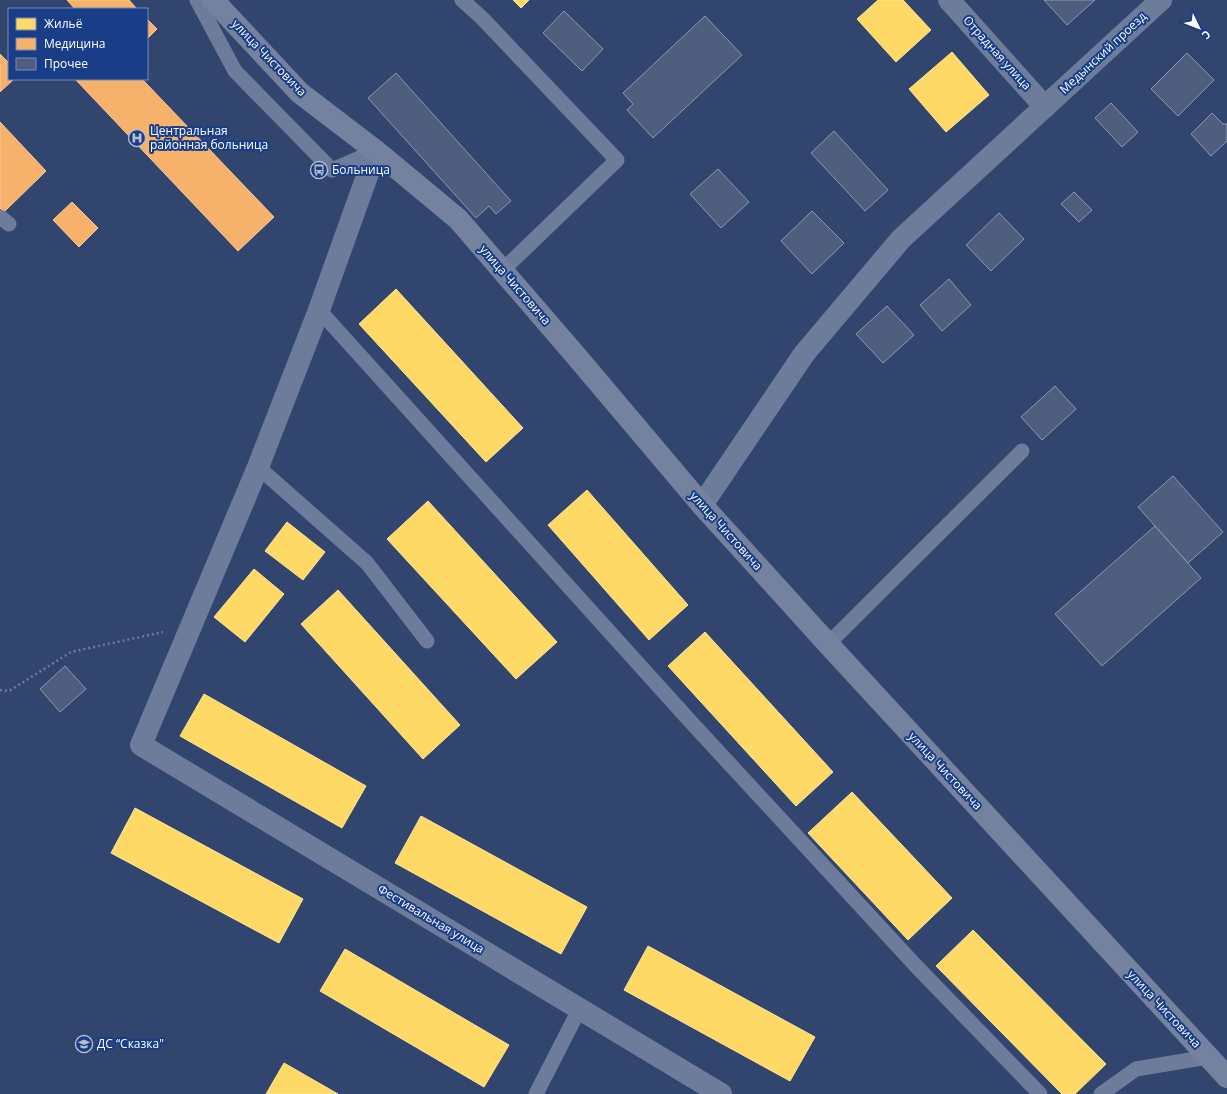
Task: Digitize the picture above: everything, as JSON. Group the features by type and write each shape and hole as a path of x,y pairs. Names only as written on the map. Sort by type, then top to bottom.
{"street":[{"name":"Отрадная улица","path":"949,0 1045,107"},
{"name":"Медынский проезд","path":"702,505 804,354 901,238 1161,0"},
{"name":"улица Чистовича","path":"218,2 300,93 376,151 458,219 702,505 1227,1078"},
{"path":"191,626 258,467 319,310 376,151"},
{"name":"Фестивальная улица","path":"191,626 140,745 721,1094"}],"lane":[{"path":"197,0 235,70 332,170 376,151"},
{"path":"462,0 482,18 617,160 507,266"},
{"path":"319,310 706,739 916,966 1040,1094"},
{"path":"828,644 1022,451"},
{"path":"258,467 367,563 427,641"},
{"path":"536,1094 580,1008"},
{"path":"1101,1094 1136,1068 1208,1057"}],"path":[{"path":"0,690 9,691 71,652 191,626"}],"building: Жильё":[{"path":"513,0 529,0 521,8"},
{"path":"878,0 903,0 931,30 896,62 857,19"},
{"path":"952,52 989,95 946,132 909,89"},
{"path":"396,289 523,428 486,462 359,324"},
{"path":"587,490 688,605 649,640 548,525"},
{"path":"428,501 557,642 516,679 387,539"},
{"path":"287,522 325,552 303,580 265,551"},
{"path":"254,569 284,594 245,642 214,617"},
{"path":"338,590 460,725 423,759 301,624"},
{"path":"705,632 833,772 796,806 668,666"},
{"path":"204,694 366,786 342,828 180,736"},
{"path":"852,792 952,898 908,940 808,833"},
{"path":"135,808 303,899 279,943 111,853"},
{"path":"421,816 587,907 561,954 395,863"},
{"path":"973,930 1106,1064 1075,1094 1062,1094 936,966"},
{"path":"648,946 815,1037 790,1081 624,990"},
{"path":"345,949 509,1045 484,1087 320,991"},
{"path":"284,1063 338,1094 266,1094"}],"building: Медицина":[{"path":"67,0 129,0 136,8 74,8"},
{"path":"148,20 157,29 148,38"},
{"path":"0,54 8,62 8,80 13,80 0,92"},
{"path":"76,80 143,80 274,217 238,251"},
{"path":"0,122 46,171 4,212 0,208"},
{"path":"72,202 98,228 79,247 53,220"}],"building: Прочее":[{"path":"1044,0 1095,0 1067,25"},
{"path":"564,11 603,49 582,71 543,33"},
{"path":"705,16 742,55 653,138 627,110 633,104 623,93"},
{"path":"1187,53 1214,80 1178,116 1151,89"},
{"path":"396,73 511,201 496,214 489,206 476,218 368,98"},
{"path":"1111,103 1138,132 1122,147 1095,118"},
{"path":"1212,113 1223,124 1227,124 1227,141 1211,156 1191,134"},
{"path":"834,131 888,190 865,211 811,153"},
{"path":"718,169 749,202 721,228 690,194"},
{"path":"1074,192 1092,210 1079,222 1061,204"},
{"path":"812,211 844,243 812,274 781,241"},
{"path":"999,213 1024,239 991,271 966,245"},
{"path":"949,279 971,305 942,331 920,305"},
{"path":"887,306 914,335 883,363 856,334"},
{"path":"1055,386 1076,409 1042,440 1021,417"},
{"path":"1173,476 1223,532 1188,563 1138,507"},
{"path":"1155,526 1201,578 1102,666 1055,614"},
{"path":"65,666 86,689 60,712 40,689"}],"place":[{"name":"Центральная районная больница","path":"137,138"},
{"name":"Больница","path":"319,170"},
{"name":"ДС “Сказка\"","path":"84,1044"}]}
